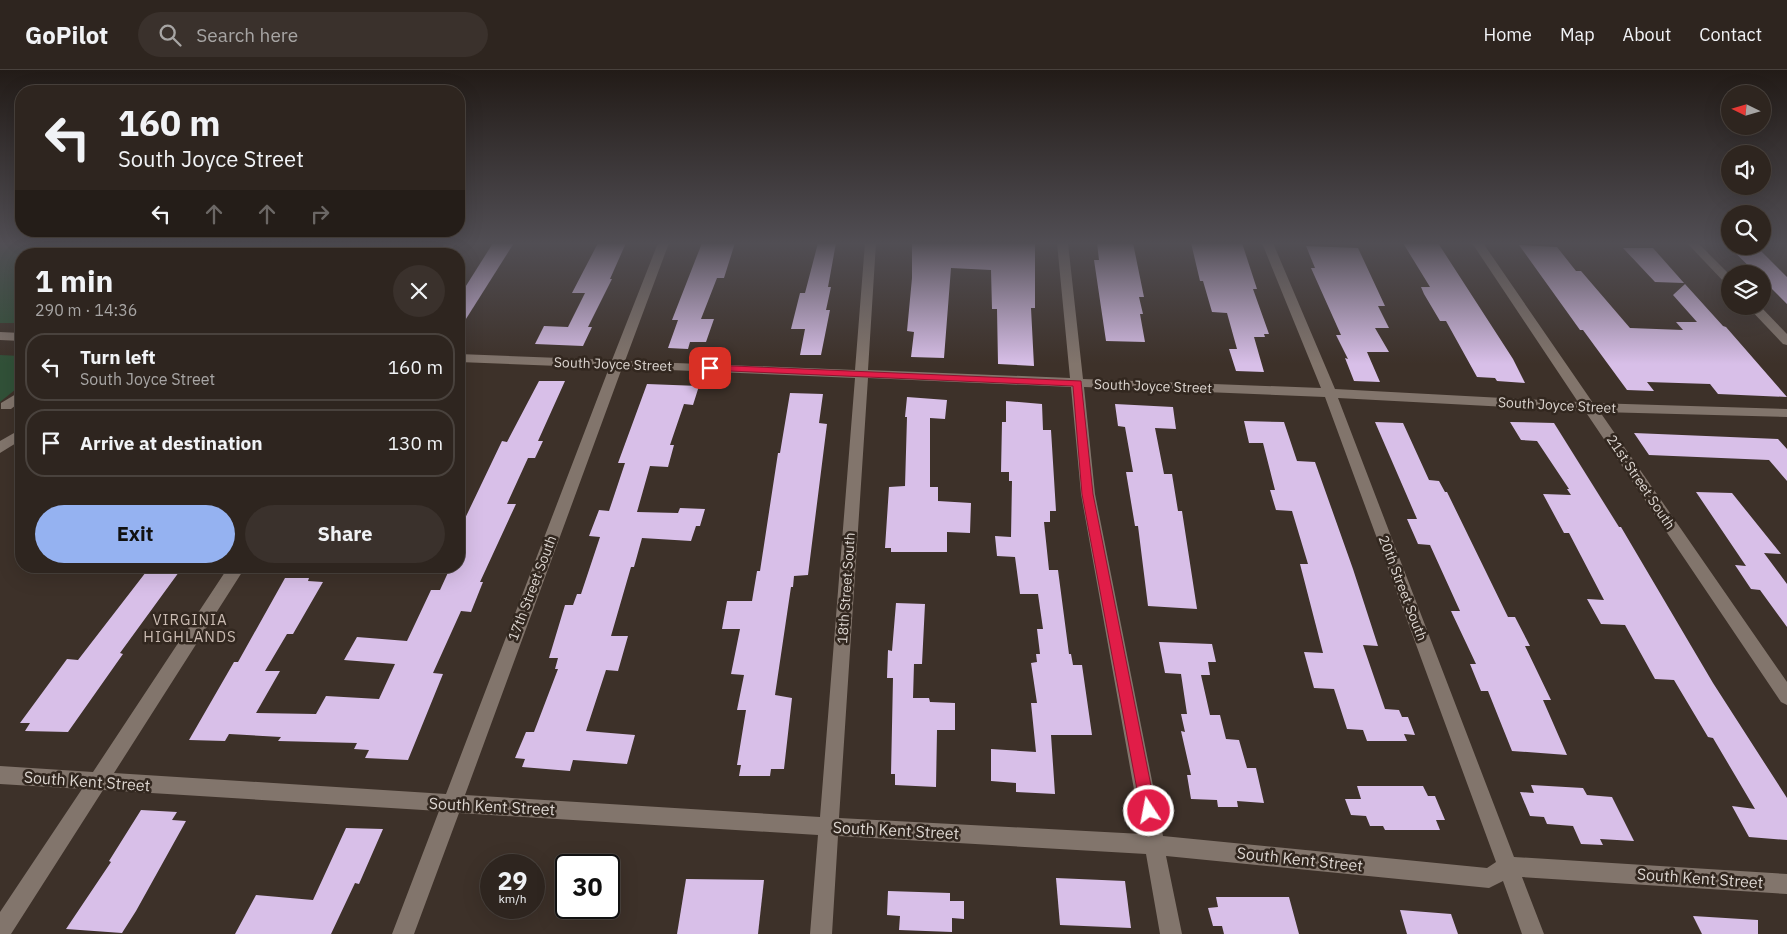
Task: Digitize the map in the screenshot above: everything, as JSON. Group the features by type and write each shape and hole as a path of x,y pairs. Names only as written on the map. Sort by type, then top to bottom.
{"street":[{"name":"17th Street South","path":"403,934 648,283"},
{"name":"18th Street South","path":"820,934 830,827 868,283"},
{"path":"1067,283 1088,494 1171,934"},
{"name":"20th Street South","path":"1285,283 1330,392 1533,934"},
{"name":"21st Street South","path":"1505,283 1787,697"},
{"path":"1762,315 1787,341"},
{"path":"0,336 15,337"},
{"name":"South Joyce Street","path":"465,358 1330,392 1588,406 1787,413"},
{"path":"15,399 6,406 15,408"},
{"path":"0,448 15,438"},
{"path":"0,931 99,782 233,573"},
{"name":"South Kent Street","path":"0,775 830,827 1155,845 1489,878 1507,866 1787,884"}],"green space":[{"path":"0,283 15,283 15,323 0,323"},
{"path":"0,355 15,356 15,390 0,402"}],"building":[{"path":"468,283 489,283 465,321 465,287"},
{"path":"577,283 610,283 588,327 592,327 583,346 535,344 544,326 568,327 585,293 572,293"},
{"path":"686,283 715,283 701,319 714,319 706,342 690,342 688,349 668,348 678,320 672,320"},
{"path":"808,283 829,283 828,287 831,287 826,310 830,310 821,355 800,355 805,329 791,329 800,293 805,293"},
{"path":"911,283 950,283 944,358 911,357 914,332 907,331"},
{"path":"991,283 1035,283 1035,308 1031,308 1034,366 998,364 997,309 992,309"},
{"path":"1097,283 1141,283 1144,297 1139,297 1143,314 1140,314 1145,342 1106,341"},
{"path":"1204,283 1255,283 1257,289 1253,289 1269,334 1264,334 1265,337 1254,337 1264,372 1236,371 1229,349 1237,349 1227,313 1212,312"},
{"path":"1318,283 1374,283 1385,306 1378,306 1389,328 1375,328 1389,352 1367,352 1380,382 1354,381 1345,358 1348,359 1336,335 1341,335"},
{"path":"1428,283 1464,283 1513,359 1525,383 1477,377 1446,321 1440,321 1421,287 1430,287"},
{"path":"1547,283 1592,283 1630,328 1683,330 1676,322 1697,322 1673,295 1685,284 1726,327 1787,397 1718,394 1710,384 1647,382 1654,391 1627,390 1583,330 1580,330"},
{"path":"1771,283 1787,283 1787,304 1771,288"},
{"path":"539,381 565,381 538,441 543,441 535,458 528,458 507,504 516,504 480,582 483,582 471,612 461,611 433,673 443,674 408,760 365,758 369,750 354,749 357,743 278,741 281,737 229,734 225,741 189,740 234,662 238,662 285,578 309,578 308,581 323,582 293,634 287,634 265,671 280,671 256,713 316,714 326,696 379,699 395,664 344,660 357,637 407,641 431,590 440,590 448,573 465,573 465,518 502,441 507,442"},
{"path":"647,384 699,386 693,405 684,404 670,445 674,445 668,467 650,466 637,512 678,513 680,508 705,509 700,526 696,526 691,541 642,538 634,567 631,567 611,636 628,636 618,671 606,670 586,731 635,735 627,764 573,760 570,771 522,767 525,759 515,758 526,732 534,732 558,669 555,669 558,658 549,658 565,605 573,605 577,594 581,594 600,537 589,536 599,510 609,511 625,463 618,463"},
{"path":"790,393 823,394 819,423 827,424 808,575 794,576 775,695 792,698 784,769 771,769 770,776 739,776 741,765 737,765 746,710 737,710 744,675 731,674 740,629 722,629 727,601 752,601 757,571 760,571 778,453 780,453"},
{"path":"907,397 947,400 945,419 930,418 930,487 938,487 938,501 971,503 970,533 947,532 947,552 891,552 891,548 885,548 889,487 905,486 907,417 905,417"},
{"path":"1006,401 1042,404 1043,430 1051,430 1056,511 1050,511 1050,522 1044,522 1049,570 1058,570 1069,654 1071,654 1073,665 1082,665 1092,735 1051,735 1055,794 1016,792 1016,783 991,781 991,749 1036,752 1031,703 1037,703 1031,663 1037,662 1036,654 1040,654 1037,629 1043,629 1038,594 1020,594 1015,557 997,556 995,536 1011,537 1012,481 1009,481 1009,472 1001,472 1002,422 1006,422"},
{"path":"1115,404 1173,407 1176,429 1155,428 1164,474 1172,474 1178,511 1182,511 1197,609 1148,606 1138,526 1135,526 1126,472 1133,472 1125,427 1118,426"},
{"path":"1244,421 1284,422 1297,461 1315,462 1378,646 1363,645 1385,709 1399,710 1402,717 1408,717 1415,735 1404,734 1407,741 1367,741 1363,730 1347,729 1334,689 1314,688 1304,652 1323,653 1300,564 1308,564 1292,511 1276,510 1270,490 1275,490 1263,443 1249,443"},
{"path":"1375,422 1403,423 1429,480 1439,481 1445,492 1447,492 1508,617 1515,617 1530,646 1525,646 1551,700 1543,700 1567,755 1512,751 1488,691 1481,691 1470,664 1476,664 1451,611 1460,611 1430,545 1418,544 1407,519 1417,519"},
{"path":"1510,422 1554,423 1619,527 1621,527 1713,683 1787,798 1787,840 1749,837 1732,806 1755,809 1713,738 1708,737 1674,680 1655,679 1625,625 1601,624 1587,599 1604,600 1569,533 1564,533 1543,494 1571,495 1567,489 1569,489 1537,441 1521,440"},
{"path":"1634,433 1778,439 1787,449 1787,481 1769,460 1649,455"},
{"path":"1696,492 1732,493 1781,554 1764,553 1787,584 1787,627 1760,590 1751,589 1735,565 1746,566"},
{"path":"145,573 178,573 120,653 123,654 68,732 25,731 30,723 20,723 67,659 78,660"},
{"path":"896,603 925,604 922,664 914,664 913,698 929,698 930,702 955,703 955,730 937,730 936,787 895,785 895,774 891,774 893,678 887,678 888,650 892,651"},
{"path":"1159,642 1212,644 1216,662 1208,662 1210,675 1201,675 1210,715 1220,715 1226,739 1239,740 1247,768 1256,768 1264,803 1237,801 1238,807 1218,807 1217,800 1191,799 1187,775 1191,775 1181,731 1185,732 1181,714 1187,714 1181,674 1165,673"},
{"path":"1531,785 1583,788 1587,795 1612,797 1634,841 1600,839 1603,845 1581,844 1573,826 1547,824 1544,817 1530,816 1520,792 1534,793"},
{"path":"1357,786 1423,786 1428,796 1435,796 1445,820 1436,820 1440,830 1385,830 1383,826 1370,826 1366,816 1351,815 1345,799 1361,799"},
{"path":"141,810 177,812 172,820 186,821 136,911 122,933 66,929 111,862 109,861"},
{"path":"346,828 383,829 359,884 355,883 331,934 235,934 256,895 313,900"},
{"path":"1056,878 1125,881 1131,928 1060,925"},
{"path":"686,879 764,880 758,934 677,934"},
{"path":"888,891 950,893 950,901 964,901 964,919 952,918 952,932 899,930 900,916 887,915"},
{"path":"1216,897 1289,897 1299,934 1224,934 1222,926 1213,926 1208,908 1218,907"},
{"path":"1400,910 1451,914 1458,934 1407,934"},
{"path":"1693,916 1758,920 1758,934 1702,934"}],"district":[{"name":"VIRGINIA HIGHLANDS","path":"190,628"}],"route":[{"path":"710,368 1077,383 1088,494 1123,686 1149,811"}]}
